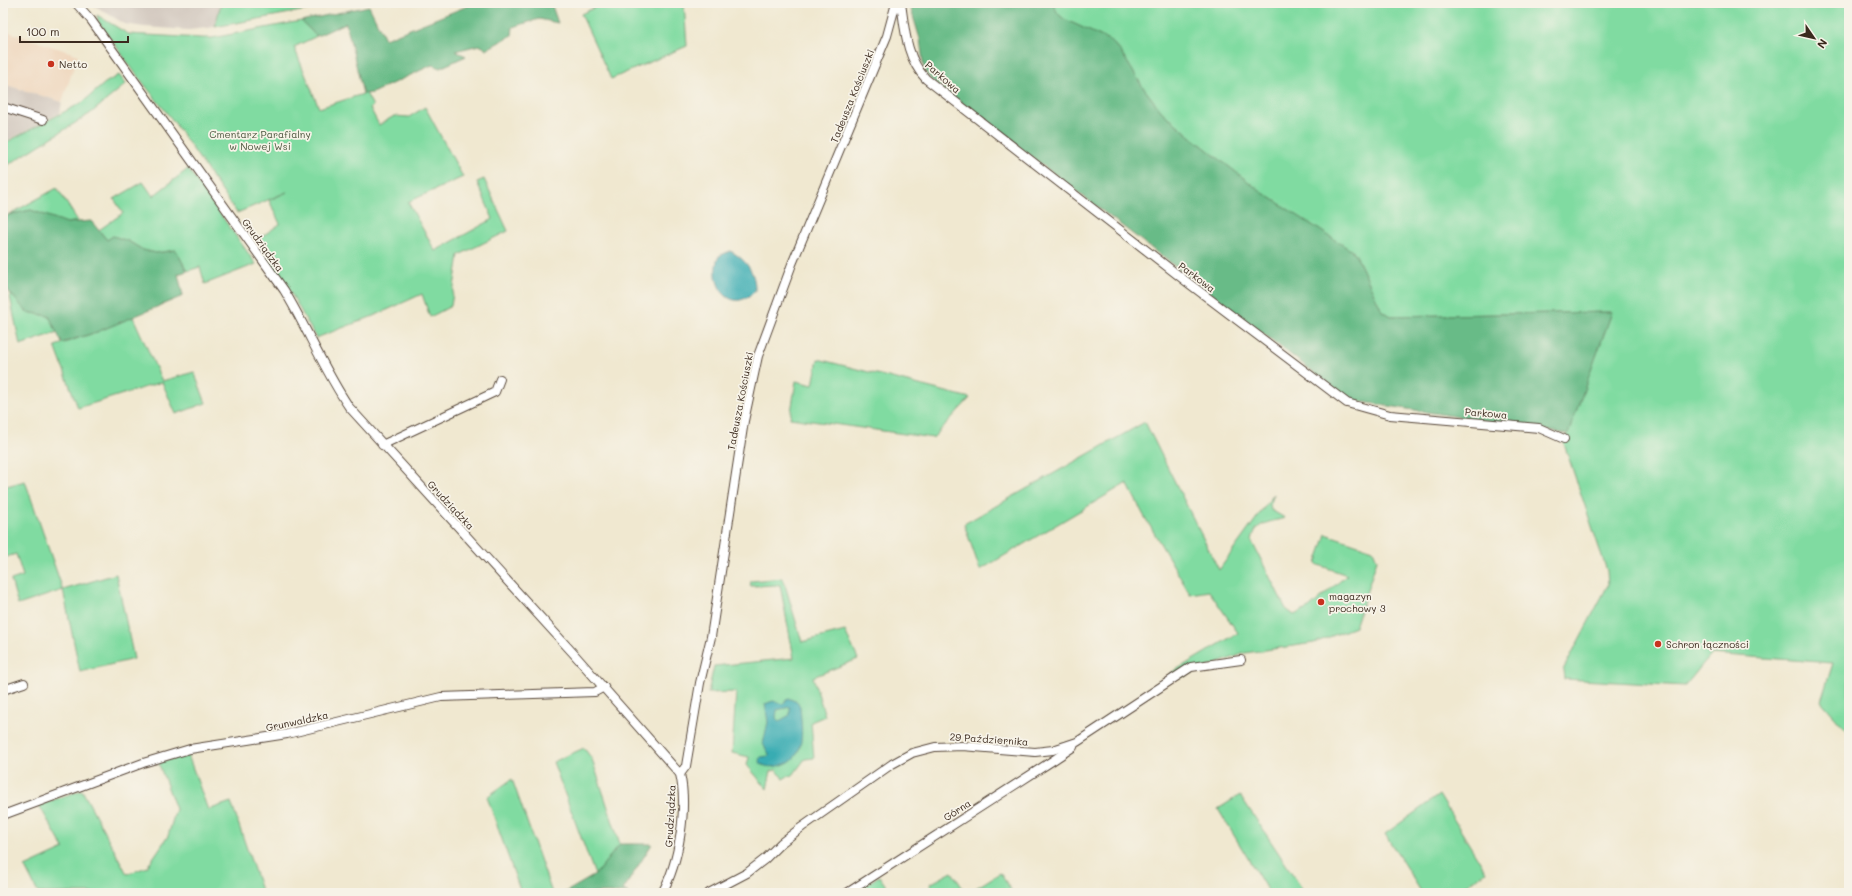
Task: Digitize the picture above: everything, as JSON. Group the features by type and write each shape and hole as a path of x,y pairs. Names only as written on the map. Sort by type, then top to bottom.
{"street":[{"name":"Grudziądzka","path":"76,3 91,20 284,290 300,316 328,373 345,401 382,445 604,687 680,774 683,786 680,839 672,870 662,893"},
{"name":"Tadeusza Kościuszki","path":"680,774 686,766 700,683 711,637 744,421 758,356 792,264 887,36 896,3"},
{"name":"Parkowa","path":"901,3 911,56 918,70 926,79 1187,282 1347,403 1390,415 1539,428 1564,439"},
{"path":"3,107 42,120"},
{"path":"382,445 495,392 500,379"},
{"name":"29 Października","path":"714,892 747,873 802,827 892,764 912,753 935,746 962,746 1035,752 1053,750 1074,743 1191,667 1241,660"},
{"path":"3,690 24,683"},
{"name":"Grunwaldzka","path":"3,815 143,763 190,749 287,734 441,697 595,692 604,687"},
{"name":"Górna","path":"847,893 1063,754 1073,747 1074,743"}],"shaded area":[{"path":"90,3 221,3 215,27 189,30 144,27 125,24"},
{"path":"3,30 78,55 62,102 3,84"},
{"path":"3,84 62,102 60,113 3,143"}],"green space":[{"path":"221,3 344,3 215,27"},
{"path":"475,3 551,3 558,23 539,19 513,27 512,35 487,49 479,45 455,51 466,56 440,68 432,65 372,93 363,94 346,23 317,36 301,21 369,6 385,39"},
{"path":"604,3 684,3 687,46 611,79 581,14"},
{"path":"909,3 1055,3 1054,6 1058,14 1064,19 1111,41 1121,52 1142,86 1162,112 1195,140 1260,191 1355,253 1382,311 1390,316 1612,312 1568,434 1350,400 931,80 924,70 920,39"},
{"path":"1055,3 1849,3 1849,258 1846,264 1849,268 1849,733 1821,701 1833,663 1711,654 1685,686 1564,679 1563,670 1608,585 1607,571 1563,441 1568,434 1612,312 1390,316 1382,311 1355,253 1260,191 1195,140 1162,112 1142,86 1121,52 1111,41 1064,19 1058,14 1054,6"},
{"name":"Cmentarz Parafialny w Nowej Wsi","path":"97,15 128,34 202,38 212,38 301,21 317,36 294,47 319,108 366,93 373,106 370,108 379,125 394,116 409,117 425,107 463,177 408,202 435,251 493,219 477,182 484,179 508,231 459,255 451,306 430,317 422,294 376,315 316,338 287,286 255,241 280,224 269,200 287,192 237,213 174,122 136,74 98,21"},
{"path":"119,75 126,84 91,113 3,168 3,144 83,102 105,83"},
{"path":"188,169 256,264 205,284 200,267 187,271 176,250 156,253 143,250 128,241 113,236 107,240 99,230 123,213 114,199 143,182 153,196"},
{"path":"57,188 78,221 67,223 31,210 8,215"},
{"path":"31,210 67,223 91,221 107,240 113,236 128,241 143,250 156,253 176,250 187,271 178,274 183,296 97,332 62,343 49,316 27,312 9,292 3,280 3,218 8,215"},
{"path":"9,292 27,312 49,316 58,332 20,345"},
{"path":"133,317 162,381 194,372 206,403 176,414 162,382 78,408 55,346 97,332"},
{"path":"818,359 970,398 933,438 790,418 796,381 813,385"},
{"path":"1145,422 1219,570 1274,494 1270,505 1271,510 1285,518 1263,524 1253,535 1252,542 1286,609 1294,615 1309,608 1347,575 1316,564 1326,534 1373,550 1377,560 1355,627 1314,643 1245,653 1179,678 1169,674 1238,633 1209,591 1190,594 1143,514 1127,483 980,570 964,524"},
{"path":"25,481 63,590 18,605 11,580 23,576 16,554 3,558 3,487"},
{"path":"116,574 134,659 80,672 63,590"},
{"path":"783,578 802,642 845,631 858,659 813,677 825,716 811,722 814,758 805,759 793,775 783,779 777,770 771,771 767,789 747,765 749,757 732,753 736,692 708,693 714,666 794,658 780,585 750,586 751,581"},
{"path":"584,748 592,759 620,844 595,875 553,762"},
{"path":"188,755 208,810 231,802 262,893 38,893 25,867 64,849 39,805 82,790 127,874 147,867 168,836 176,809 158,762"},
{"path":"512,779 552,893 521,893 487,797"},
{"path":"1240,795 1305,893 1269,893 1218,809"},
{"path":"1439,795 1486,872 1453,893 1422,893 1385,834"},
{"path":"620,844 652,844 623,890 629,893 564,893 595,875"},
{"path":"952,872 966,893 936,893 930,884"},
{"path":"1000,873 1013,893 968,893"},
{"path":"879,876 891,893 853,893"}],"water":[{"path":"730,251 741,258 749,267 755,284 755,291 745,298 737,300 729,298 723,293 718,285 716,275 716,266 719,256"},
{"path":"788,698 797,702 800,706 802,732 799,749 796,756 790,761 782,765 771,767 766,766 761,764 759,759 761,757 769,756 763,744 768,722 765,704 773,701 783,704","holes":["790,707 790,715 779,721 776,718 777,710"]}],"place":[{"name":"Netto","path":"51,64"},
{"name":"magazyn prochowy 3","path":"1321,602"},
{"name":"Schron łączności","path":"1658,644"}]}
